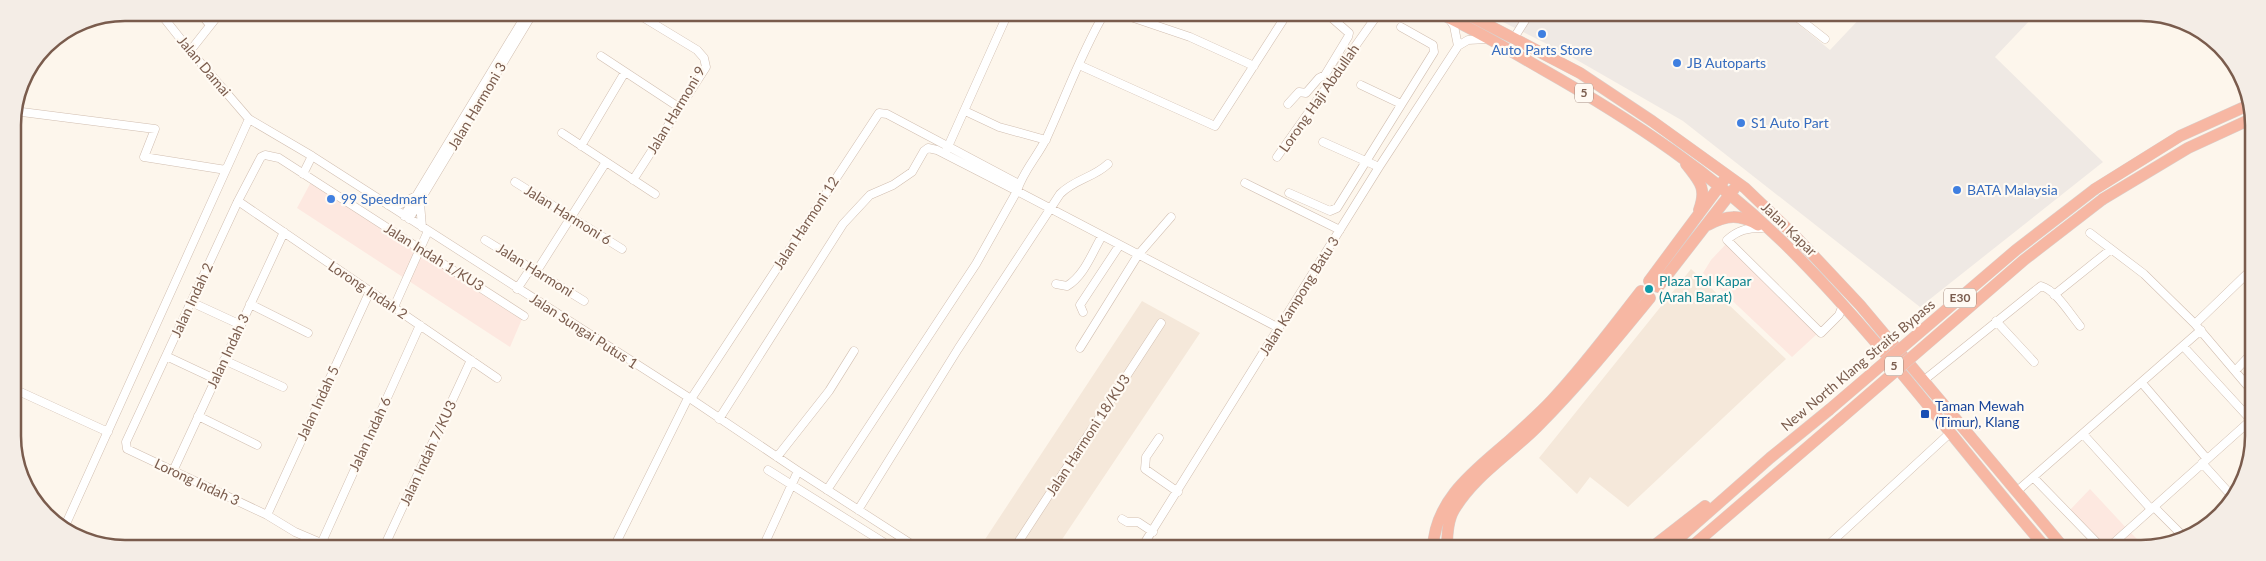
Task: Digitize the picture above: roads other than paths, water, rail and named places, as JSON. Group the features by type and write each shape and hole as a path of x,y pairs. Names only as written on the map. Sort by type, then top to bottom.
{"highway":[{"name":"Jalan Kapar","path":"1456,21 1575,87 1676,152 1720,185 1775,234 1843,305 2039,540"},
{"name":"Jalan Kapar","path":"1481,21 1580,73 1728,174 1738,183 1814,256 1860,305 2057,540"},
{"name":"New North Klang Straits Bypass","path":"1677,540 1770,458 2016,250 2095,189 2180,136 2243,107"},
{"name":"New North Klang Straits Bypass","path":"1700,540 2024,260 2104,199 2188,148 2245,122"},
{"path":"1676,152 1703,188 1700,223"},
{"path":"1700,223 1728,174"},
{"path":"1653,284 1700,223 1730,194 1738,183"},
{"path":"1700,223 1732,216 1745,218 1775,234"},
{"path":"1434,540 1442,510 1460,485 1551,401 1645,294 1604,354 1542,423 1472,484 1453,512 1447,540"},
{"path":"1662,540 1770,458"},
{"path":"1708,540 1726,519"}],"street":[{"name":"Jalan Damai","path":"167,21 190,51 249,119"},
{"path":"204,21 208,28"},
{"path":"190,51 214,21"},
{"name":"Jalan Harmoni 3","path":"406,217 515,38 523,21"},
{"name":"Jalan Harmoni 3","path":"515,38 528,21"},
{"name":"Jalan Harmoni 9","path":"633,180 706,67 704,58 697,50 649,21"},
{"path":"944,154 1005,21"},
{"path":"827,490 976,264 1046,140 1089,40 1100,21"},
{"path":"1144,21 1190,36 1254,66"},
{"path":"1079,66 1215,126 1283,21"},
{"path":"1288,104 1299,92 1306,93 1319,78 1325,75 1348,37 1349,33 1335,21"},
{"name":"Lorong Haji Abdullah","path":"1277,157 1373,21"},
{"path":"1449,21 1454,26 1458,46 1468,40 1490,39"},
{"path":"1514,38 1525,21"},
{"path":"1802,21 1825,39"},
{"path":"1289,193 1330,211 1334,210 1349,190 1365,161 1434,52 1432,45 1401,27"},
{"name":"Jalan Kampong Batu 3","path":"1147,540 1378,166 1458,46"},
{"path":"601,56 680,108"},
{"path":"581,146 625,72"},
{"path":"1361,85 1401,104"},
{"path":"965,111 998,127 1046,140"},
{"path":"22,112 154,129 144,157 226,170"},
{"name":"Jalan Harmoni 12","path":"690,398 879,113 888,114 949,146"},
{"path":"67,522 249,119"},
{"name":"Jalan Sungai Putus 1","path":"249,119 312,156 690,398 902,540"},
{"path":"562,133 655,194"},
{"path":"1323,142 1378,166"},
{"path":"949,146 1018,187 1050,209 1279,328"},
{"path":"719,419 843,224 870,195 894,186 912,172 924,151 932,148 1018,187"},
{"name":"Jalan Indah 1/KU3","path":"265,154 279,158 524,316"},
{"name":"Jalan Indah 2","path":"127,449 126,442 238,201 258,160 265,154"},
{"path":"303,174 312,156"},
{"path":"517,288 527,274 540,266 606,162"},
{"path":"858,510 958,349 1050,209 1074,181 1090,177 1108,164"},
{"name":"Jalan Harmoni 6","path":"515,182 622,249"},
{"path":"1245,182 1340,230"},
{"path":"386,204 401,204 419,196 420,217 425,229 420,248 394,307"},
{"name":"Lorong Indah 2","path":"238,201 498,378"},
{"path":"1080,348 1138,255 1171,216"},
{"path":"1764,228 1744,229 1735,232 1727,240 1822,333 1839,315 1843,305"},
{"name":"Jalan Indah 3","path":"173,471 284,232"},
{"path":"2090,233 2144,274 2198,327 2245,383"},
{"path":"1056,284 1067,286 1073,283 1102,236"},
{"name":"Jalan Harmoni","path":"485,240 584,301"},
{"path":"1083,312 1080,305 1119,246"},
{"path":"2054,295 2110,250"},
{"path":"2016,492 2183,346 2245,276"},
{"path":"1923,381 2036,288 2046,287 2080,326"},
{"name":"Jalan Indah 5","path":"267,515 370,291"},
{"path":"191,302 240,325"},
{"path":"250,304 308,333"},
{"path":"1996,322 2034,362"},
{"name":"Jalan Harmoni 18/KU3","path":"1020,540 1160,323"},
{"name":"Jalan Indah 6","path":"326,540 420,326"},
{"path":"2183,346 2245,413"},
{"path":"777,457 829,391 854,351"},
{"path":"166,356 215,380"},
{"path":"224,360 283,387"},
{"name":"Jalan Indah 7/KU3","path":"387,540 471,360"},
{"path":"2234,371 2245,360"},
{"path":"2142,383 2228,492"},
{"path":"21,392 108,432"},
{"path":"618,540 690,398"},
{"path":"198,416 257,445"},
{"path":"2117,540 2245,425"},
{"path":"1834,540 1950,433"},
{"path":"2082,434 2153,508 2180,532"},
{"path":"1159,438 1146,457 1145,469 1178,492"},
{"name":"Lorong Indah 3","path":"127,449 267,515 295,532 313,540"},
{"path":"768,470 880,540"},
{"path":"766,540 798,471"},
{"path":"2033,477 2094,540"},
{"path":"1122,519 1127,522 1138,522 1153,532"}],"place":[{"name":"Auto Parts Store","path":"1542,34"},
{"name":"JB Autoparts","path":"1677,63"},
{"name":"S1 Auto Part","path":"1741,123"},
{"name":"BATA Malaysia","path":"1957,190"},
{"name":"99 Speedmart","path":"331,199"},
{"name":"Plaza Tol Kapar (Arah Barat)","path":"1649,289"},
{"name":"Taman Mewah (Timur), Klang","path":"1925,414"}]}
